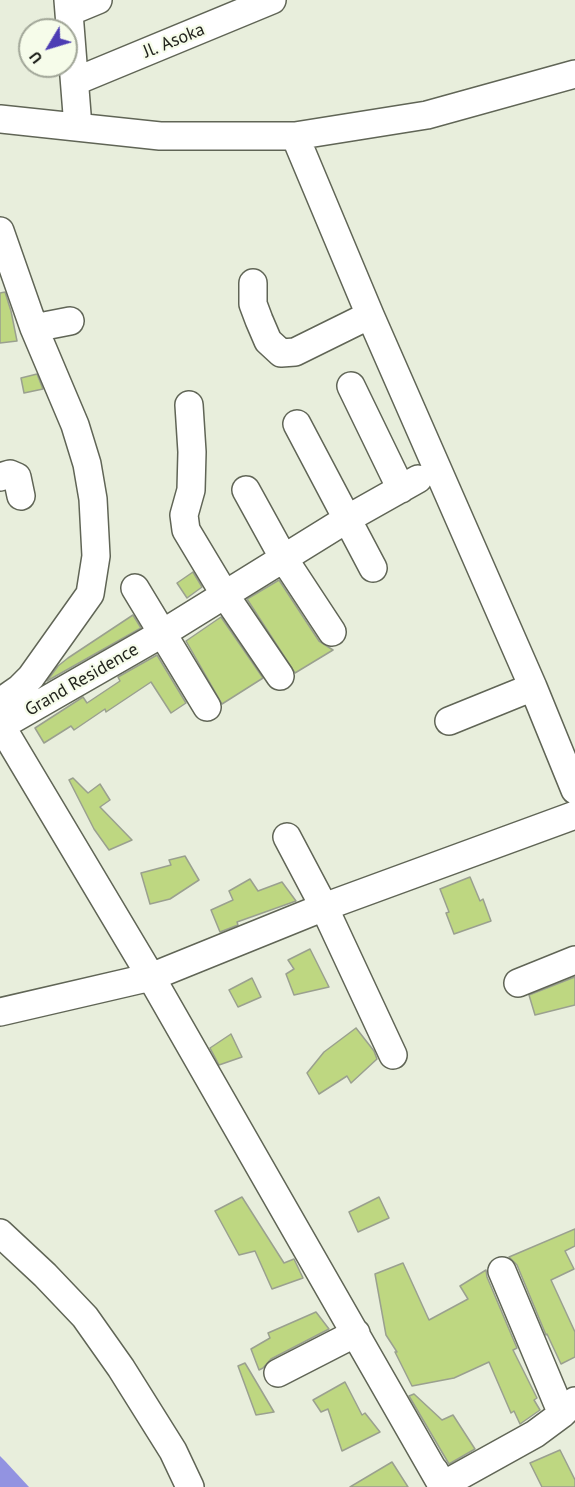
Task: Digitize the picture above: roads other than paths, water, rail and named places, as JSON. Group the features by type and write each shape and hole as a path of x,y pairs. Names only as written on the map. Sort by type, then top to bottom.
{"street":[{"path":"78,127 68,6 98,0"},
{"name":"Jl. Asoka","path":"76,81 272,0"},
{"path":"0,120 160,136 295,136 426,115 575,74"},
{"path":"295,136 370,315 533,687 575,790"},
{"path":"0,231 34,328 75,425 87,464 93,499 96,556 90,594 0,717 443,1486 536,1434 568,1407 502,1271"},
{"path":"253,283 253,304 259,320 268,341 281,353 295,352 370,315"},
{"path":"34,328 69,321"},
{"name":"Grand Residence","path":"0,717 163,633 347,519 409,484 351,386"},
{"path":"189,405 192,452 191,490 184,522 191,540 225,596 280,676"},
{"path":"297,424 373,568"},
{"path":"0,477 10,474 16,476 21,496"},
{"path":"246,490 284,559 332,632"},
{"path":"135,588 207,708"},
{"path":"449,721 533,687"},
{"path":"0,1012 151,977 324,907 575,815"},
{"path":"287,837 324,907 393,1055"},
{"path":"518,983 575,960"},
{"path":"0,1233 85,1317 121,1368 173,1451 190,1487"},
{"path":"278,1373 356,1333"}],"water":[{"path":"0,1456 5,1461 29,1487 0,1487"}]}
